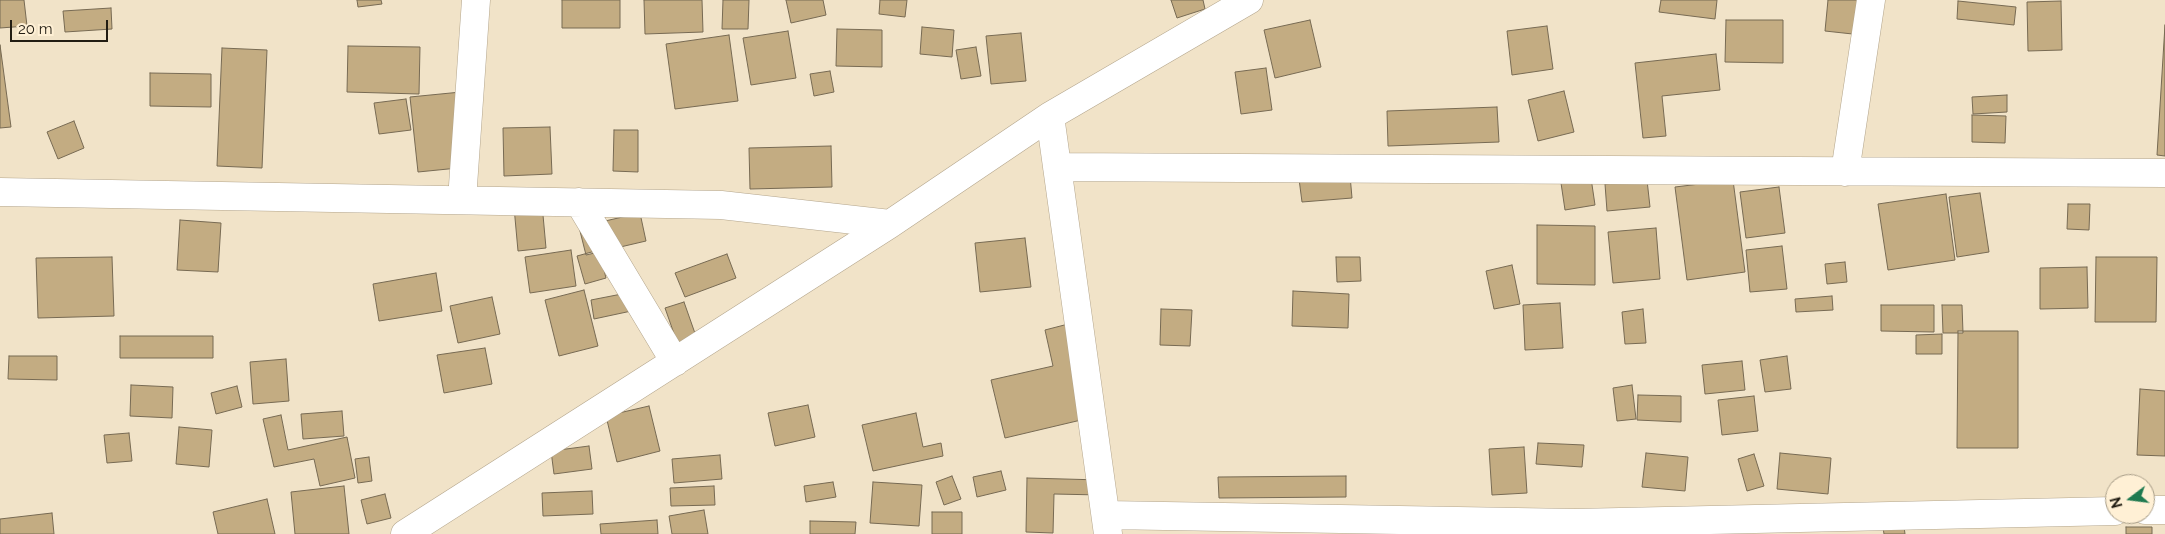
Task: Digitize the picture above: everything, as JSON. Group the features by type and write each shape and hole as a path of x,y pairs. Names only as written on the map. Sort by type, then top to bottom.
{"street":[{"path":"462,200 476,0"},
{"path":"405,534 890,224 1050,116 1249,0"},
{"path":"1845,172 1870,0"},
{"path":"1050,116 1107,524 1575,523 2105,511"},
{"path":"1057,167 2165,173"},
{"path":"0,192 721,205 890,224"},
{"path":"579,202 675,362"}],"building":[{"path":"0,0 24,0 27,26 0,28"},
{"path":"357,0 381,0 382,4 358,7"},
{"path":"562,0 620,0 620,28 562,28"},
{"path":"644,0 702,0 703,32 645,34"},
{"path":"723,0 749,0 748,29 722,29"},
{"path":"786,0 823,0 826,15 791,23"},
{"path":"880,0 907,0 905,17 879,14"},
{"path":"1171,0 1203,0 1205,9 1177,18"},
{"path":"1661,0 1717,0 1715,19 1659,12"},
{"path":"1828,0 1875,0 1871,36 1825,31"},
{"path":"1958,1 2016,7 2014,25 1957,19"},
{"path":"2061,1 2062,50 2028,51 2027,2"},
{"path":"111,8 112,29 65,32 63,11"},
{"path":"1310,20 1321,67 1275,78 1264,30"},
{"path":"1726,20 1783,20 1783,63 1725,62"},
{"path":"2165,25 2165,156 2157,155"},
{"path":"1547,26 1553,69 1512,75 1507,31"},
{"path":"922,27 954,30 952,57 920,54"},
{"path":"837,29 882,30 882,67 836,66"},
{"path":"788,31 796,78 751,85 743,38"},
{"path":"1021,33 1026,81 991,84 986,36"},
{"path":"729,35 738,101 675,109 666,44"},
{"path":"0,45 11,127 0,128"},
{"path":"348,46 420,47 419,94 347,92"},
{"path":"976,47 981,76 961,79 956,50"},
{"path":"222,48 267,50 262,168 217,166"},
{"path":"1716,54 1720,90 1662,96 1666,136 1643,138 1635,63"},
{"path":"1266,68 1272,110 1241,114 1235,72"},
{"path":"830,71 834,92 814,96 810,74"},
{"path":"150,73 211,74 211,107 150,106"},
{"path":"1564,91 1574,132 1538,141 1528,100"},
{"path":"461,92 468,167 418,172 410,97"},
{"path":"2007,95 2007,112 1973,114 1972,97"},
{"path":"406,99 411,130 379,134 374,103"},
{"path":"1497,107 1499,142 1388,146 1387,111"},
{"path":"1972,115 2006,116 2005,143 1972,142"},
{"path":"74,121 84,148 58,159 47,132"},
{"path":"550,127 552,174 504,176 503,128"},
{"path":"614,130 638,130 638,172 613,171"},
{"path":"831,146 832,187 750,189 749,148"},
{"path":"1350,175 1352,198 1302,202 1299,179"},
{"path":"1591,178 1595,205 1565,210 1561,183"},
{"path":"1647,180 1650,207 1607,211 1605,184"},
{"path":"1733,180 1745,272 1687,280 1675,187"},
{"path":"1779,187 1785,233 1746,238 1740,192"},
{"path":"1980,193 1989,252 1957,257 1949,197"},
{"path":"1946,194 1955,260 1888,270 1878,204"},
{"path":"542,204 546,248 518,251 514,207"},
{"path":"2068,204 2090,204 2089,230 2067,229"},
{"path":"640,213 646,241 586,255 579,227"},
{"path":"180,220 221,223 218,272 177,270"},
{"path":"1537,225 1595,226 1595,285 1537,284"},
{"path":"1656,228 1660,279 1613,283 1608,232"},
{"path":"1025,238 1031,287 980,292 975,243"},
{"path":"1782,246 1787,289 1750,292 1746,250"},
{"path":"571,250 576,286 530,293 525,257"},
{"path":"599,250 606,278 585,284 577,256"},
{"path":"727,254 736,278 685,297 675,273"},
{"path":"112,257 114,316 38,318 36,258"},
{"path":"1336,257 1360,257 1361,281 1337,282"},
{"path":"2096,257 2157,257 2156,322 2095,322"},
{"path":"1845,262 1847,282 1827,284 1825,264"},
{"path":"1512,265 1520,304 1494,309 1486,271"},
{"path":"2087,267 2088,308 2040,309 2040,268"},
{"path":"436,273 442,311 379,321 373,284"},
{"path":"584,290 598,346 559,356 545,300"},
{"path":"1293,291 1349,294 1348,328 1292,326"},
{"path":"632,292 636,310 594,319 591,300"},
{"path":"1832,296 1833,310 1796,312 1795,299"},
{"path":"492,297 500,334 458,343 450,306"},
{"path":"684,302 697,339 678,345 665,308"},
{"path":"1560,303 1563,348 1525,350 1523,305"},
{"path":"1881,305 1934,305 1934,332 1881,331"},
{"path":"1942,305 1962,305 1963,333 1943,333"},
{"path":"1161,309 1192,310 1190,346 1160,345"},
{"path":"1643,309 1646,343 1625,344 1622,312"},
{"path":"1076,322 1098,416 1005,438 991,380 1053,366 1045,330"},
{"path":"1958,331 2018,331 2018,448 1957,448"},
{"path":"1942,334 1942,354 1916,354 1916,335"},
{"path":"120,336 213,336 213,358 120,358"},
{"path":"485,348 492,384 444,393 437,355"},
{"path":"9,356 57,356 57,380 8,379"},
{"path":"1787,356 1791,389 1765,392 1760,360"},
{"path":"286,359 289,401 253,404 250,362"},
{"path":"1742,361 1745,390 1705,394 1702,365"},
{"path":"131,385 173,387 172,418 130,416"},
{"path":"1632,385 1636,419 1617,421 1613,388"},
{"path":"237,386 242,407 216,414 211,393"},
{"path":"2140,389 2165,391 2165,456 2137,455"},
{"path":"1638,395 1681,396 1681,422 1637,420"},
{"path":"1754,396 1758,431 1722,435 1718,400"},
{"path":"808,405 815,437 775,446 768,413"},
{"path":"649,406 660,451 617,462 606,416"},
{"path":"342,411 344,436 303,439 301,414"},
{"path":"916,413 923,447 941,443 943,456 873,471 862,425"},
{"path":"281,415 288,450 347,437 355,478 320,486 314,459 274,467 263,419"},
{"path":"179,427 212,430 209,467 176,464"},
{"path":"129,433 132,461 107,463 104,435"},
{"path":"1538,443 1584,445 1582,467 1536,464"},
{"path":"589,446 592,469 554,474 551,451"},
{"path":"1524,447 1527,493 1492,495 1489,449"},
{"path":"1646,453 1688,457 1685,491 1642,487"},
{"path":"1780,453 1831,458 1828,494 1777,489"},
{"path":"1754,454 1764,486 1747,491 1738,459"},
{"path":"720,455 722,479 674,483 672,459"},
{"path":"369,457 372,481 358,483 355,459"},
{"path":"1001,471 1006,490 977,497 973,477"},
{"path":"952,476 961,499 944,505 936,482"},
{"path":"1346,476 1346,497 1219,498 1218,477"},
{"path":"1027,478 1101,480 1100,495 1054,494 1053,533 1026,532"},
{"path":"833,482 836,497 806,502 804,486"},
{"path":"873,482 922,485 919,526 870,523"},
{"path":"344,486 349,534 295,534 291,492"},
{"path":"714,486 715,505 671,506 670,488"},
{"path":"592,491 593,514 543,516 542,493"},
{"path":"385,494 391,518 367,524 361,500"},
{"path":"267,499 275,534 218,534 213,512"},
{"path":"704,510 708,534 672,534 669,516"},
{"path":"932,512 962,512 962,534 932,534"},
{"path":"52,513 54,534 0,534 0,519"},
{"path":"1903,519 1905,534 1884,534 1882,521"},
{"path":"657,520 658,534 601,534 600,524"},
{"path":"810,521 856,522 855,534 810,534"},
{"path":"2126,527 2152,527 2152,534 2126,534"}]}
